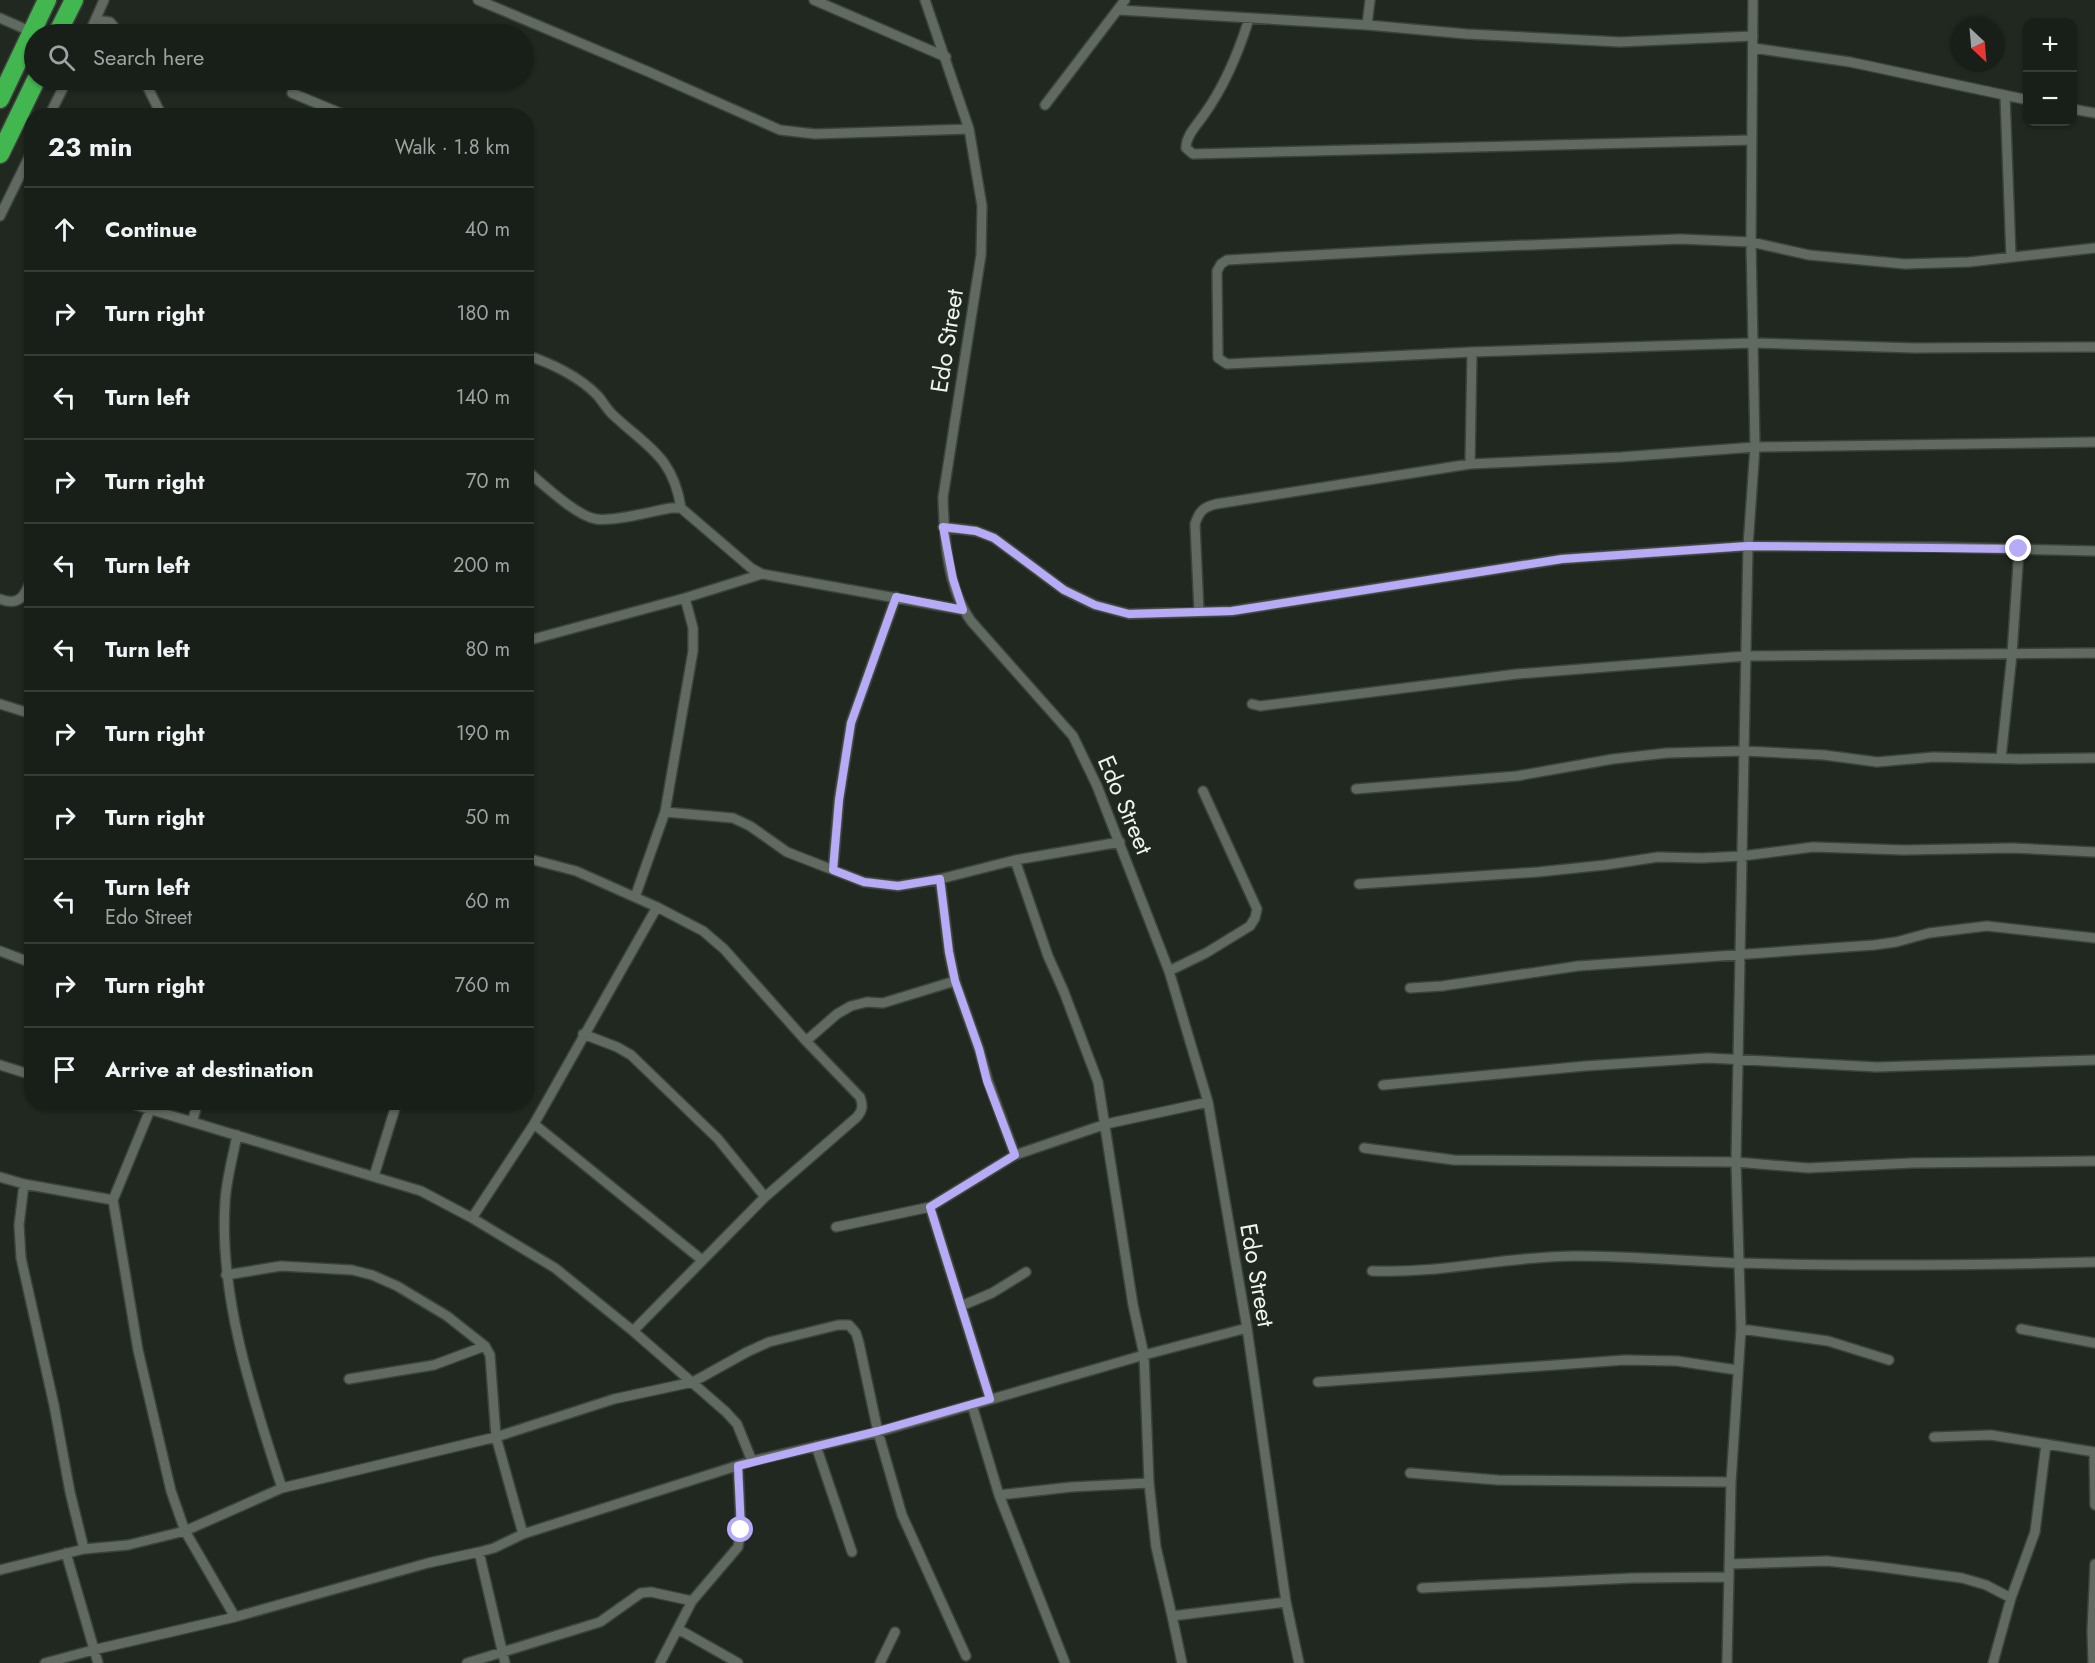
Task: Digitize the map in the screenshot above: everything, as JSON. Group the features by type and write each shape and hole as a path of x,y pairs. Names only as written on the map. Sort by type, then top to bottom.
{"highway":[{"path":"36,24 47,0"},
{"path":"62,24 74,0"},
{"path":"0,99 24,49"},
{"path":"0,154 31,90"}],"street":[{"path":"94,24 104,0"},
{"path":"478,0 650,72 780,130 815,134 969,129"},
{"path":"814,0 946,57"},
{"name":"Edo Street","path":"925,0 969,129 982,206 981,255 943,497 943,527 955,588 963,610 1040,701 1073,736 1120,842 1169,971 1208,1102 1247,1328 1287,1602 1299,1663"},
{"path":"1045,105 1125,0"},
{"path":"1367,25 1370,0"},
{"path":"1727,1663 1731,1482 1741,1329 1736,1162 1748,546 1755,447 1751,242 1753,0"},
{"path":"1119,10 1620,42 1753,36"},
{"path":"0,18 24,28"},
{"path":"1249,19 1235,62 1211,105 1186,140 1186,148 1193,154 1752,140"},
{"path":"96,20 112,24"},
{"path":"1752,48 1850,62 2023,99"},
{"path":"53,108 62,90"},
{"path":"149,90 158,108"},
{"path":"292,93 328,108"},
{"path":"2005,96 2011,257"},
{"path":"2077,110 2095,113"},
{"path":"0,216 24,167"},
{"path":"2095,248 1969,262 1905,264 1809,255 1751,242 1680,239 1414,249 1227,260 1217,271 1218,358 1222,362 1752,343 1915,348 2095,347"},
{"path":"1470,464 1472,352"},
{"path":"534,358 547,362 592,391 610,412 652,447 674,479 681,508"},
{"path":"1199,612 1195,524 1199,512 1206,507 1470,464 1621,457 1755,447 2095,442"},
{"path":"534,476 566,502 593,518 608,519 671,508 686,510 751,568 762,574 963,610"},
{"path":"943,527 976,531 994,538 1064,590 1095,605 1129,614 1232,611 1562,559 1748,546 2095,551"},
{"path":"2001,758 2012,654 2019,549"},
{"path":"534,639 685,598 762,574"},
{"path":"0,599 11,603 18,601 24,593"},
{"path":"833,870 839,800 851,723 896,597"},
{"path":"635,897 665,812 693,651 693,628 685,598"},
{"path":"1252,704 1260,706 1518,674 1746,656 2095,653"},
{"path":"0,704 24,712"},
{"path":"1356,789 1517,776 1613,759 1668,753 1744,752 1824,755 1877,762 1934,757 2095,758"},
{"path":"1169,971 1206,953 1250,926 1256,918 1257,909 1203,791"},
{"path":"665,812 733,818 750,826 787,852 864,882 898,886 940,879 1015,860 1120,842"},
{"path":"1359,884 1538,872 1658,857 1742,856 1813,847 1904,850 2012,848 2095,852"},
{"path":"534,860 576,871 704,931 724,949 806,1041 860,1097 863,1104 862,1112 765,1197 633,1331"},
{"path":"1015,860 1048,956 1098,1082 1133,1305 1144,1355 1149,1483 1156,1547 1182,1663"},
{"path":"940,879 955,981 979,1049 987,1081 1015,1155"},
{"path":"472,1218 534,1124 657,907"},
{"path":"1410,988 1442,986 1578,966 1874,945 1929,933 1987,926 2095,938"},
{"path":"0,951 24,960"},
{"path":"806,1041 837,1014 851,1006 867,1002 883,1003 955,981"},
{"path":"584,1034 632,1055 718,1139 765,1197"},
{"path":"1383,1084 1585,1066 1646,1064 1708,1058 1877,1067 2095,1060"},
{"path":"0,1065 24,1072"},
{"path":"836,1227 930,1207 1015,1155 1106,1124 1208,1102"},
{"path":"235,1617 185,1531 171,1491 155,1430 138,1350 113,1200 150,1110 421,1191 472,1218 555,1268 693,1382 737,1424 752,1461"},
{"path":"192,1122 196,1110"},
{"path":"374,1176 395,1110"},
{"path":"534,1124 702,1260"},
{"path":"237,1135 225,1202 226,1275 249,1383 282,1488"},
{"path":"1364,1149 1454,1160 1736,1162 1808,1168 1912,1163 2095,1161"},
{"path":"0,1177 24,1184 113,1200"},
{"path":"24,1184 19,1225 21,1258 84,1549"},
{"path":"930,1207 990,1399"},
{"path":"1372,1271 1426,1270 1572,1256 1630,1256 1739,1263 1930,1266 2095,1262"},
{"path":"226,1275 281,1266 352,1270 372,1275 397,1286 447,1316 485,1346 490,1355 492,1368 495,1437 523,1534"},
{"path":"961,1306 992,1293 1026,1272"},
{"path":"0,1570 84,1549 128,1545 185,1531 282,1488 495,1437 614,1399 693,1382 769,1342 838,1325 849,1325 856,1333 859,1343 878,1431 902,1515 966,1656"},
{"path":"45,1663 235,1617 428,1563 494,1548 523,1534 752,1461 878,1431 1247,1328"},
{"path":"1741,1329 1828,1341 1889,1360"},
{"path":"2021,1329 2095,1343"},
{"path":"349,1379 434,1365 485,1346"},
{"path":"1318,1382 1625,1360 1677,1361 1737,1370"},
{"path":"972,1405 999,1495 1065,1663"},
{"path":"1934,1437 1991,1435 2094,1452 2095,1505"},
{"path":"1993,1663 2011,1598 2035,1532 2046,1444"},
{"path":"816,1446 852,1552"},
{"path":"660,1663 692,1601 738,1547 741,1530 738,1466"},
{"path":"1410,1473 1498,1480 1731,1482"},
{"path":"999,1495 1071,1486 1149,1483"},
{"path":"479,1552 505,1663"},
{"path":"66,1553 98,1663"},
{"path":"1729,1564 1827,1561 1873,1566 1962,1578 1986,1585 2011,1598"},
{"path":"2093,1663 2095,1564"},
{"path":"1422,1588 1633,1578 1729,1577"},
{"path":"467,1663 600,1622 641,1593 651,1592 692,1601"},
{"path":"1172,1616 1287,1602"},
{"path":"678,1629 738,1663"},
{"path":"880,1663 895,1632"}],"route":[{"path":"741,1530 738,1466 878,1431 990,1399 930,1207 1015,1155 987,1081 979,1049 955,981 940,879 898,886 864,882 833,870 839,800 851,723 896,597 963,610 957,596 943,527 976,531 994,538 1064,590 1095,605 1129,614 1232,611 1562,559 1748,546 2019,549"}]}
